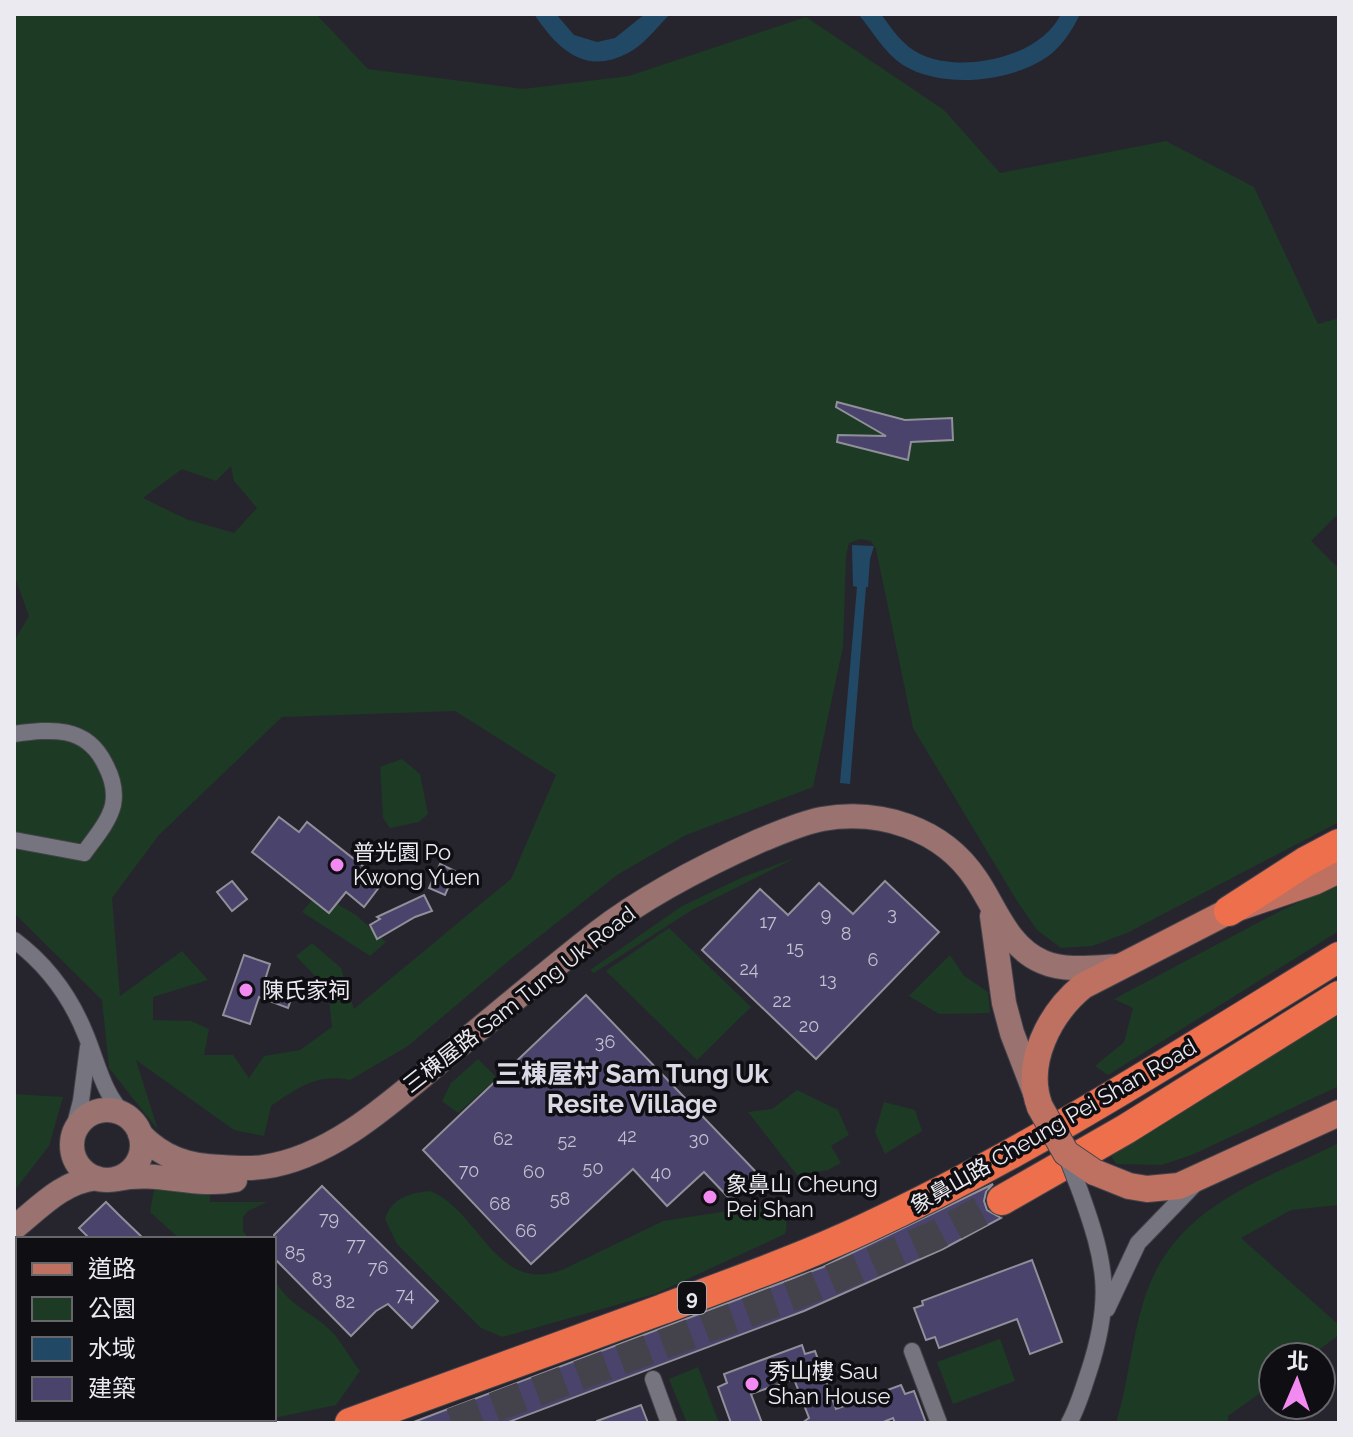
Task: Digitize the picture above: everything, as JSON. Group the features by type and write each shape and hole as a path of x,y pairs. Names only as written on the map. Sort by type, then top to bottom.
{"highway":[{"path":"1229,911 1339,844"},
{"name":"象鼻山路 Cheung Pei Shan Road","path":"350,1423 768,1270 863,1230 940,1193 1022,1148 1339,957"},
{"name":"象鼻山路 Cheung Pei Shan Road","path":"1002,1200 1126,1129 1339,996"}],"main road":[{"path":"1339,870 1314,882 1229,911 1083,986 1052,1020 1039,1052 1039,1103 1066,1153 1087,1182 1162,1190 1179,1186 1339,1113"}],"street":[{"path":"14,734 51,730 67,731 84,738 100,753 112,776 114,790 113,808 84,853 14,840"},
{"name":"三棟屋路 Sam Tung Uk Road","path":"106,1178 150,1175 219,1183 300,1157 354,1130 627,911 745,849 791,828 822,819 862,817 897,821 920,830 944,844 963,861 1003,926 1017,943 1044,962 1074,967 1121,966"},
{"name":"三棟屋路 Sam Tung Uk Road","path":"988,898 1004,1003 1039,1103"},
{"path":"14,940 48,971 77,1013 111,1100 133,1125 140,1158 131,1171 70,1184 14,1228"},
{"path":"35,1210 61,1178 87,1063 86,1034"},
{"path":"106,1178 86,1174 76,1163 72,1139 82,1119 96,1112 113,1110 133,1125"},
{"name":"三棟屋路 Sam Tung Uk Road","path":"133,1125 160,1152 179,1161 205,1167 259,1168"},
{"path":"1069,1423 1086,1380 1105,1314 1138,1243 1203,1175"},
{"path":"1087,1182 1101,1258 1105,1314"},
{"path":"912,1351 939,1423"},
{"path":"653,1379 669,1423"}],"green space":[{"path":"14,14 316,14 368,69 523,89 629,76 806,17 944,110 1000,173 1166,141 1254,187 1318,324 1339,318 1339,513 1311,541 1339,569 1339,822 1127,933 1092,946 1061,948 1037,930 1017,901 913,728 876,549 871,541 860,539 849,543 846,556 843,647 813,787 686,835 617,875 408,1046 350,1080 317,1081 298,1088 271,1106 264,1136 234,1130 136,1060 158,1130 109,1068 102,1000 14,913 14,641 29,616 14,575","holes":["231,466 234,481 257,508 234,533 186,519 143,498 182,469 216,481","455,711 556,775 511,879 354,1009 341,968 312,943 296,956 328,990 332,1027 300,1050 264,1056 249,1078 233,1055 204,1055 209,1029 191,1021 153,1020 153,997 208,980 182,951 120,996 112,898 159,835 282,717"]},
{"path":"402,759 420,774 428,814 419,822 390,828 383,818 380,767"},
{"path":"797,857 692,910 594,973 590,970 682,906 743,877"},
{"path":"1339,884 1339,931 1108,1075 1095,1066 1124,1042 1133,1008 1114,999 1284,909"},
{"path":"318,893 356,915 386,942 370,956 302,912"},
{"path":"669,928 751,1007 697,1060 606,971"},
{"path":"950,955 964,976 988,992 990,1013 939,1014 909,996"},
{"path":"1339,1012 1339,1086 1194,1154 1162,1165 1116,1164 1110,1154"},
{"path":"478,1059 497,1078 458,1113 442,1101 451,1083"},
{"path":"797,1090 838,1110 849,1135 831,1146 841,1163 828,1170 797,1175 748,1112 772,1109"},
{"path":"14,1094 63,1097 49,1146 14,1191"},
{"path":"884,1102 915,1110 922,1131 885,1154 875,1132"},
{"path":"1339,1143 1339,1205 1291,1210 1241,1238 1339,1325 1339,1335 1331,1341 1257,1341 1257,1395 1228,1416 1228,1423 1116,1423 1135,1333 1156,1270 1174,1243 1196,1221 1248,1186"},
{"path":"155,1184 192,1188 210,1194 210,1202 267,1202 248,1211 243,1217 243,1231 248,1237 178,1237 150,1212"},
{"path":"430,1191 462,1215 504,1261 520,1271 539,1275 562,1270 663,1221 774,1204 787,1225 785,1234 655,1294 503,1337 481,1328 397,1244 385,1219 388,1212 402,1198"},
{"path":"276,1281 285,1295 334,1334 360,1371 336,1405 276,1418"},
{"path":"1000,1339 1015,1381 953,1404 937,1362"},
{"path":"698,1367 719,1423 687,1423 669,1379"},
{"path":"150,1421 266,1421 263,1423 148,1423"}],"water":[{"path":"534,14 556,14 574,35 597,42 615,38 645,14 670,14 634,50 598,61 585,60 562,47"},
{"path":"858,14 881,14 898,37 920,54 937,60 978,62 998,58 1036,42 1051,29 1061,14 1080,14 1060,45 1036,64 999,76 958,80 919,73 903,65 884,48"},
{"path":"852,545 874,546 866,587 850,784 840,783 857,587 853,586"}],"building":[{"path":"837,402 905,420 952,418 953,440 911,442 908,460 837,442 838,435 886,436 836,407"},
{"path":"279,817 299,832 307,822 383,882 364,907 346,892 329,913 252,852"},
{"path":"440,864 455,871 445,895 429,888"},
{"path":"232,881 247,899 232,911 217,892"},
{"path":"885,881 939,932 816,1059 702,950 760,889 788,915 819,883 853,914"},
{"path":"424,895 432,911 377,939 370,925 380,919 377,917"},
{"path":"244,955 270,964 265,980 294,990 288,1008 259,997 250,1024 223,1015"},
{"path":"586,995 758,1174 731,1200 704,1172 667,1206 633,1169 531,1264 423,1150"},
{"path":"993,1184 986,1192 984,1201 987,1210 1001,1218 943,1249 804,1311 506,1423 411,1423 823,1267"},
{"path":"322,1186 438,1301 412,1328 388,1304 376,1311 351,1336 276,1260 274,1235"},
{"path":"106,1202 142,1237 88,1237 79,1228"},
{"path":"1032,1260 1062,1342 1030,1354 1017,1319 939,1348 935,1337 926,1340 914,1308 923,1305 922,1301"},
{"name":"秀山樓 Sau Shan House","path":"802,1345 805,1354 815,1351 836,1409 901,1385 905,1394 914,1391 926,1423 895,1423 893,1418 881,1423 802,1423 809,1418 794,1379 751,1394 762,1423 731,1423 718,1387 727,1383 724,1374"},
{"path":"641,1405 648,1423 597,1423 597,1421"}],"tunnel":[{"path":"452,1423 797,1294 934,1236 1002,1200"}],"place":[{"name":"普光園 Po Kwong Yuen","path":"337,865"},
{"name":"陳氏家祠","path":"246,990"},
{"name":"象鼻山 Cheung Pei Shan","path":"710,1197"},
{"name":"秀山樓 Sau Shan House","path":"752,1384"}],"district":[{"name":"三棟屋村 Sam Tung Uk Resite Village","path":"632,1089"}]}
